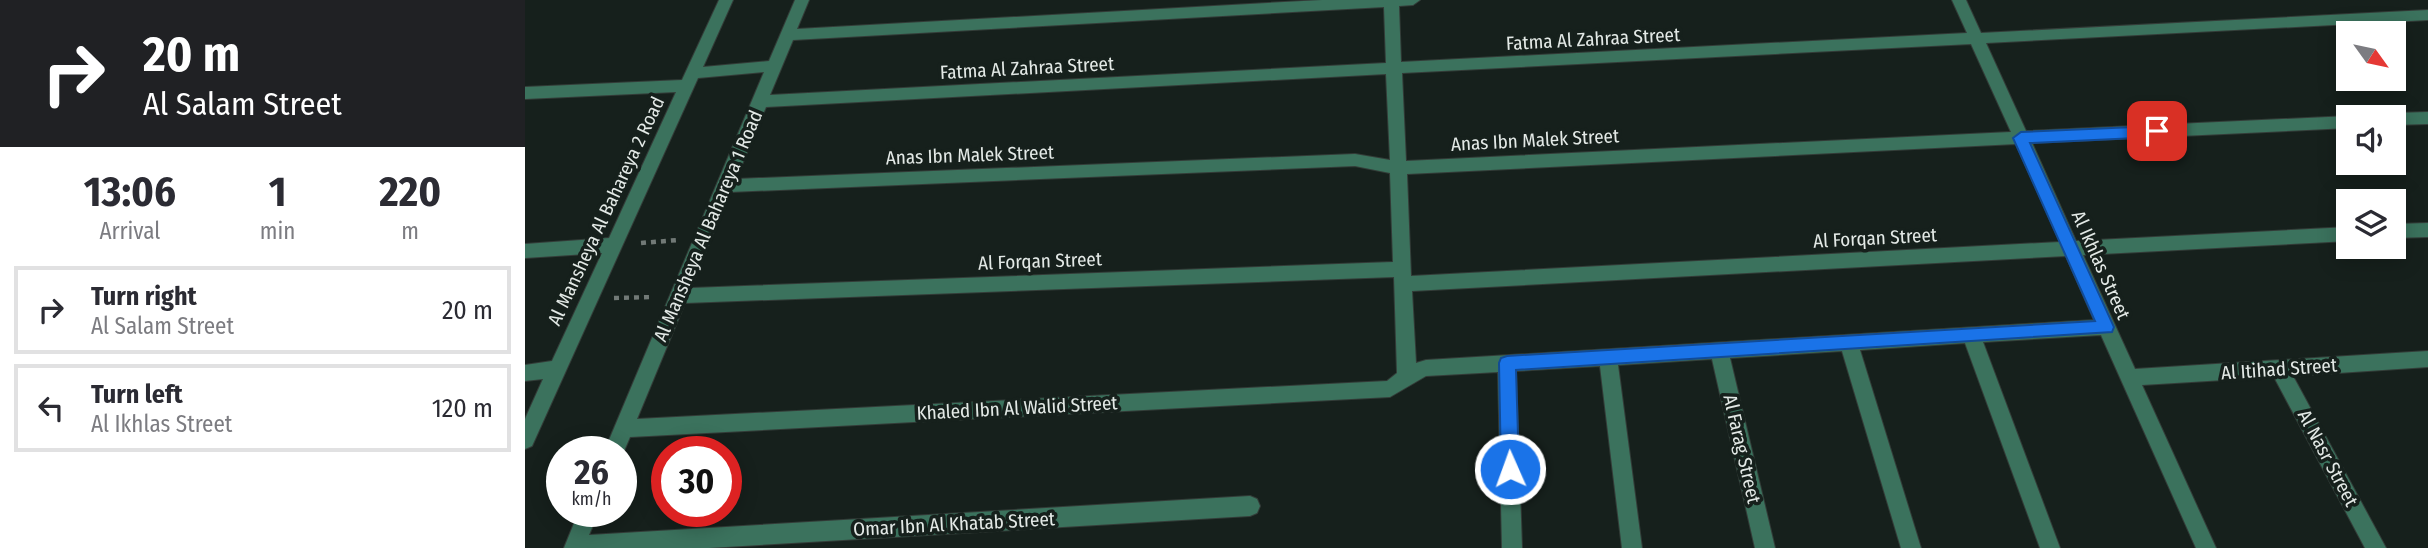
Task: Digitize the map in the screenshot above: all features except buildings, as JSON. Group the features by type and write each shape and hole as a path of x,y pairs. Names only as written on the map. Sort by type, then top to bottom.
{"street":[{"name":"Al Mansheya Al Bahareya 2 Road","path":"525,440 726,0"},
{"name":"Al Mansheya Al Bahareya 1 Road","path":"621,436 802,0"},
{"path":"788,35 1413,0"},
{"name":"Al Ikhlas Street","path":"1959,0 2206,548"},
{"path":"1391,1 1407,378"},
{"name":"Fatma Al Zahraa Street","path":"760,101 2428,15"},
{"path":"525,93 690,80 775,66"},
{"path":"2406,119 2428,118"},
{"name":"Anas Ibn Malek Street","path":"725,186 1355,160 1398,168 2336,122"},
{"path":"2406,231 2428,230"},
{"name":"Al Forqan Street","path":"679,296 1403,276 2070,249 2336,235"},
{"path":"525,251 613,245"},
{"name":"Khaled Ibn Al Walid Street","path":"624,428 1390,389 1413,372 1426,368 2106,327"},
{"path":"1971,335 2050,548"},
{"path":"1849,343 1911,548"},
{"name":"Al Farag Street","path":"1719,350 1765,548"},
{"path":"1608,357 1632,548"},
{"name":"Al Itihad Street","path":"2129,378 2428,359"},
{"path":"1507,363 1512,548"},
{"path":"525,373 557,369"},
{"name":"Al Nasr Street","path":"2280,369 2376,548"},
{"name":"Omar Ibn Al Khatab Street","path":"575,547 1250,506"},
{"path":"575,547 583,527"}],"path":[{"path":"613,245 703,238"},
{"path":"589,299 679,296"}],"route":[{"path":"1510,469 1507,363 2106,327 2021,138 2157,131"}]}
